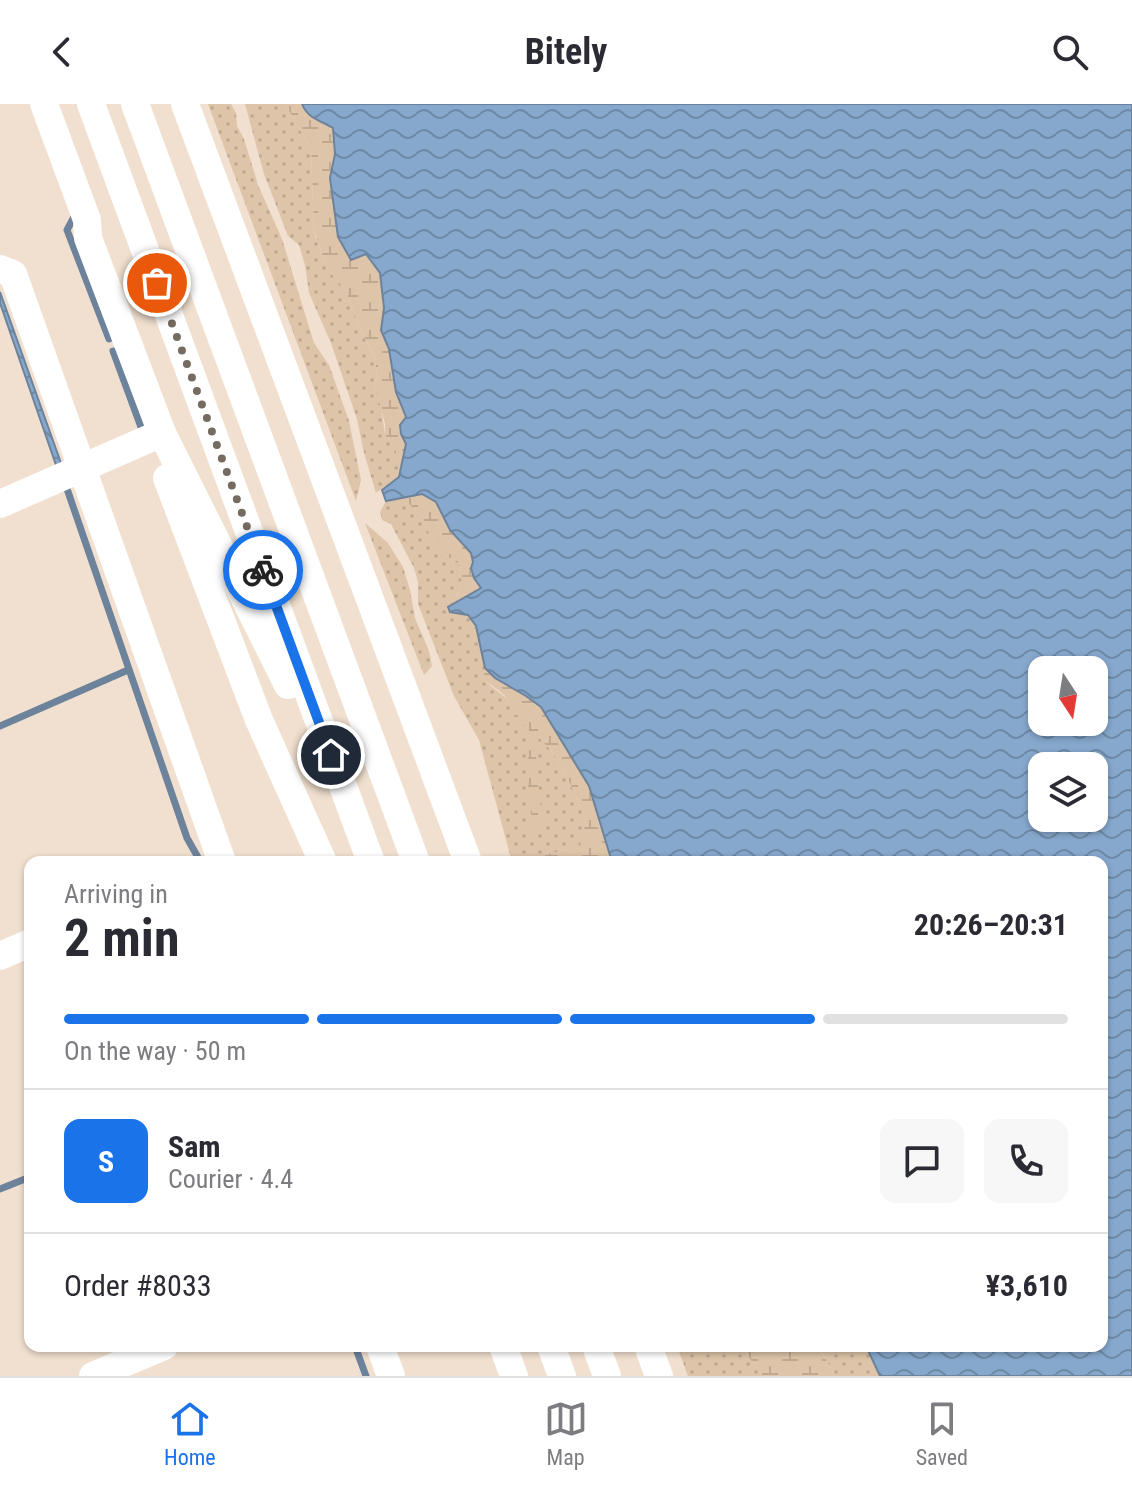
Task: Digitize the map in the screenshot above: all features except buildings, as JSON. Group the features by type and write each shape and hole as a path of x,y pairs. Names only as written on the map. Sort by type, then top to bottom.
{"street":[{"path":"44,104 87,220 88,238 157,436 259,720 321,856"},
{"path":"91,104 369,856"},
{"path":"135,104 414,856"},
{"path":"185,104 466,856"},
{"path":"0,269 13,274 69,474 218,856"},
{"path":"0,504 157,436"},
{"path":"157,436 288,686 311,702"},
{"path":"0,956 24,946"},
{"path":"93,1376 150,1352"},
{"path":"382,1352 391,1376"},
{"path":"505,1352 514,1376"},
{"path":"553,1352 562,1376"},
{"path":"598,1352 607,1376"},
{"path":"650,1352 659,1376"}],"green space":[{"path":"208,104 231,104 236,113 237,126 282,239 314,343 329,365 349,421 361,480 356,501"},
{"path":"245,104 285,104 311,149 314,231 327,269 345,289 374,356 375,385 385,435 396,450 399,477 376,493 357,419 331,343 309,293 299,245 288,236 264,174"},
{"path":"285,104 302,104 311,116 333,128 335,154 330,178 366,254 380,273 384,308 381,330 471,553 474,578 541,707 589,786 610,856 545,856 580,846 586,821 553,752 535,734 543,823 540,829 524,834 521,825 530,819 532,811 527,780 529,727 517,723 506,697 483,680 482,646 468,615 450,612 448,607 460,588 460,565 444,554 431,538 422,516 409,504 386,501 382,490 399,477 396,450 385,435 375,385 374,356 345,289 327,269 314,230 311,149"},
{"path":"386,501 409,503 422,516 431,538 444,554 460,565 463,581 450,612 468,615 472,622 483,655 483,680 513,703 517,722 529,727 553,752 586,821 581,846 545,856 510,856 479,740 454,696 418,604 418,582 414,568 391,524 382,520 380,512"},
{"path":"365,523 388,543 403,567 415,618 432,666 424,675"},
{"path":"679,1352 745,1352 762,1376 688,1376"},
{"path":"745,1352 820,1352 835,1376 762,1376"},
{"path":"820,1352 869,1352 880,1376 835,1376"}],"water":[{"path":"302,104 1132,104 1132,1376 880,1376 869,1352 1108,1352 1108,856 610,856 589,786 541,707 495,678 485,668 476,626 468,615 450,612 448,607 481,588 471,568 471,553 450,530 436,502 422,494 386,501 382,490 399,477 406,444 400,425 406,417 396,392 389,349 381,330 384,308 380,273 366,254 351,260 338,237 330,178 335,154 333,128 311,116"},
{"path":"0,292 62,466 57,468 0,303"}],"waterway":[{"path":"75,215 67,230 109,339"},
{"path":"113,351 141,427"},
{"path":"65,483 187,838 197,856"},
{"path":"0,726 128,670"},
{"path":"0,1189 24,1179"},
{"path":"357,1352 366,1376"}],"way so far":[{"path":"157,283 263,570"}],"route":[{"path":"263,570 331,755"}]}
